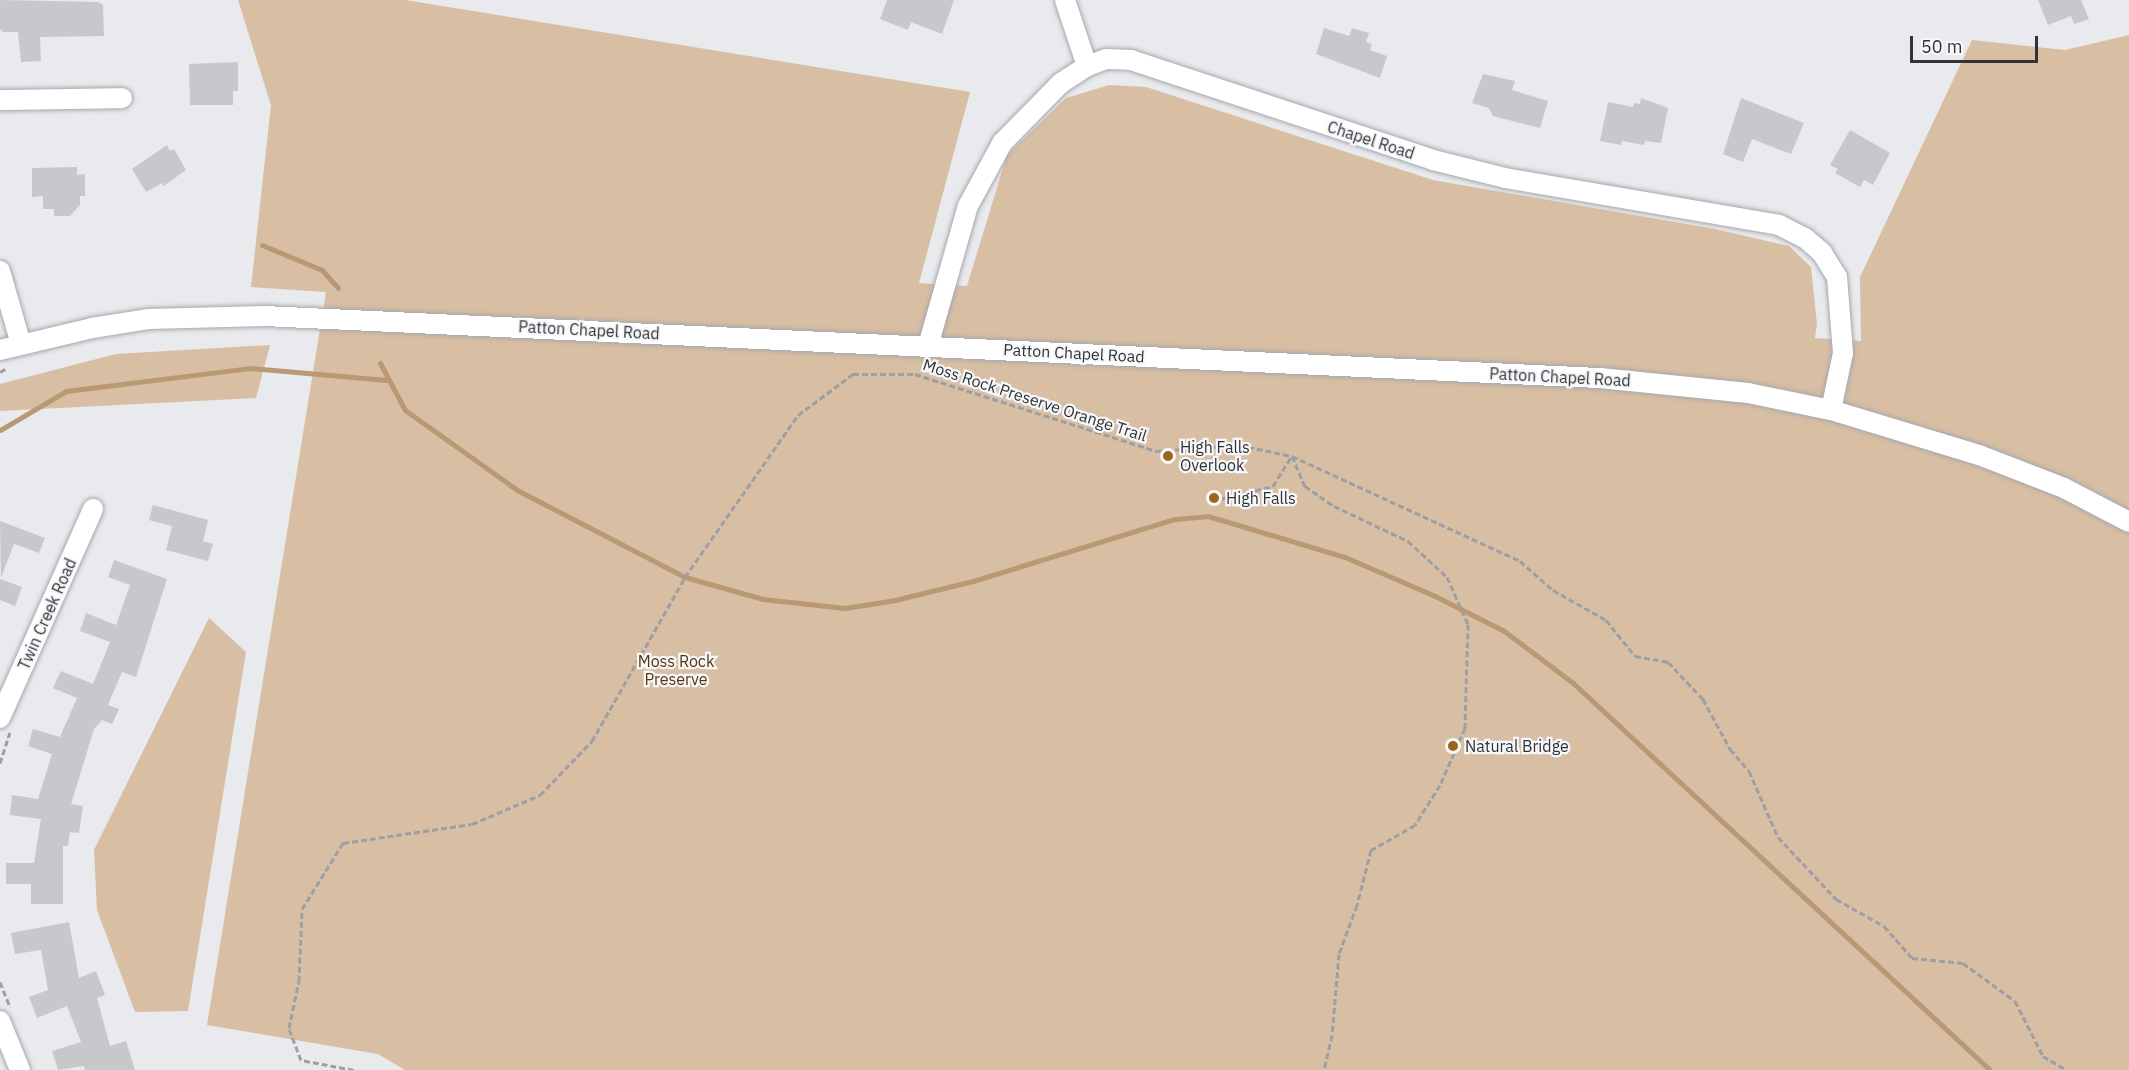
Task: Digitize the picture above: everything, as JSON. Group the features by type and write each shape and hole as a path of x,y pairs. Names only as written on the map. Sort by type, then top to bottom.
{"street":[{"path":"1065,0 1086,66"},
{"name":"Chapel Road","path":"928,346 958,233 982,174 1027,114 1060,83 1086,66 1106,59 1156,65 1433,160 1505,178 1779,225 1805,238 1822,254 1837,277 1843,353 1831,410"},
{"path":"0,100 122,98"},
{"path":"0,271 21,344"},
{"name":"Patton Chapel Road","path":"0,350 104,326 207,316 928,346 1600,378 1748,393 1831,410 1979,455 2064,488 2129,522"},
{"name":"Twin Creek Road","path":"0,718 93,509"},
{"path":"0,1021 20,1070"}],"path":[{"path":"0,372 17,364"},
{"name":"Moss Rock Preserve Orange Trail","path":"354,1070 301,1060 289,1029 299,981 302,909 343,843 472,824 540,795 592,741 685,577 798,415 853,374 915,374 1157,451 1239,445 1292,456 1520,561 1553,590 1606,620 1635,656 1668,662 1703,699 1730,749 1749,771 1778,837 1836,899 1884,926 1912,958 1963,963 2015,1001 2043,1056 2066,1070"},
{"path":"1220,499 1273,486 1292,456"},
{"path":"1292,456 1305,486 1334,506 1408,541 1447,577 1468,624 1465,728 1440,785 1415,825 1371,850 1357,905 1339,954 1332,1035 1324,1070"}],"green space":[{"name":"Moss Rock Preserve","path":"238,0 405,0 970,92 919,283 967,286 1007,155 1066,98 1109,85 1146,87 1433,180 1715,229 1789,246 1811,267 1817,324 1815,338 1861,341 1860,277 1972,40 2065,50 2129,35 2129,1070 405,1070 378,1054 207,1025 326,292 251,287 271,105"},
{"path":"270,345 256,398 0,411 0,384 116,354"},
{"path":"209,618 246,652 188,1011 135,1012 97,910 94,850"}],"building":[{"path":"0,0 98,2 103,5 104,36 40,37 41,61 21,62 18,32 3,32 0,29"},
{"path":"887,0 954,0 942,34 911,22 908,30 880,19"},
{"path":"2038,0 2081,0 2089,19 2074,24 2071,16 2048,25"},
{"path":"1324,28 1349,36 1352,28 1369,33 1366,42 1372,44 1370,50 1387,56 1380,78 1316,54"},
{"path":"238,62 238,91 233,91 233,105 190,105 189,64"},
{"path":"1483,74 1515,81 1512,90 1548,101 1540,128 1493,116 1489,108 1472,103"},
{"path":"1641,98 1668,108 1661,143 1645,141 1644,145 1622,141 1621,145 1600,141 1608,102 1633,107 1634,103 1640,104"},
{"path":"1741,98 1804,123 1791,154 1752,139 1743,162 1723,154"},
{"path":"1850,130 1890,153 1873,185 1864,180 1860,187 1835,173 1838,169 1830,165"},
{"path":"167,145 170,151 174,149 186,170 164,186 162,183 146,192 132,169"},
{"path":"77,167 77,175 85,174 85,196 80,196 80,205 70,216 54,216 54,209 43,209 43,196 32,197 32,168"},
{"path":"153,505 208,520 203,541 213,544 208,561 166,550 172,526 149,520"},
{"path":"0,521 45,538 39,553 14,544 1,578"},
{"path":"114,560 167,579 136,677 122,672 108,705 119,709 112,724 102,720 94,729 71,804 83,806 79,833 70,832 68,846 63,846 63,904 31,904 31,884 6,884 6,863 34,863 41,819 10,815 12,795 38,799 52,754 28,746 33,729 60,737 77,698 53,688 61,671 93,684 110,642 80,631 86,613 116,625 130,585 108,577"},
{"path":"0,579 22,587 15,606 0,600"},
{"path":"69,922 79,978 96,971 105,995 97,998 110,1046 126,1041 135,1070 85,1070 84,1066 58,1070 52,1051 81,1042 67,1006 37,1018 29,997 48,990 41,950 15,954 11,933"}],"waterway":[{"path":"262,245 322,270 338,288"},
{"path":"380,363 405,410 517,490 685,577 763,599 845,608 895,600 973,581 1175,519 1208,516 1345,557 1435,596 1504,631 1573,683 1990,1070"},
{"path":"0,430 66,391 250,368 386,380"}],"place":[{"name":"High Falls Overlook","path":"1168,456"},
{"name":"High Falls","path":"1214,498"},
{"name":"Natural Bridge","path":"1453,746"}]}
